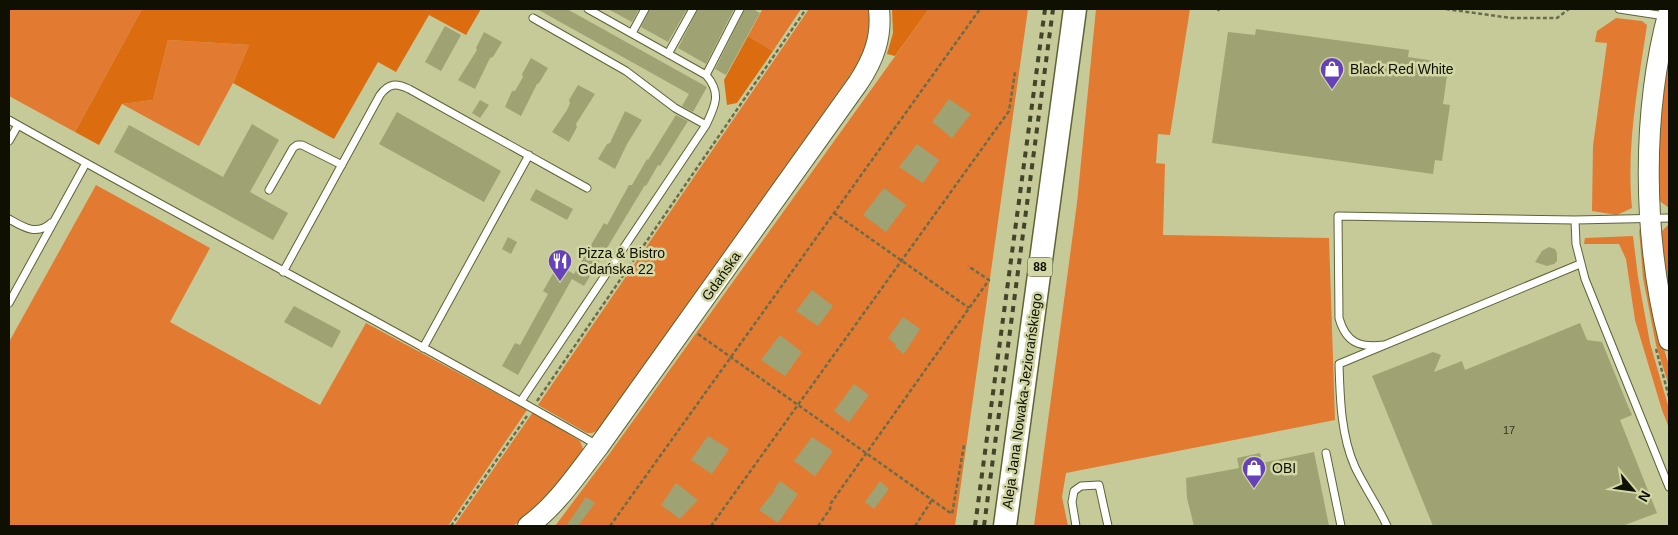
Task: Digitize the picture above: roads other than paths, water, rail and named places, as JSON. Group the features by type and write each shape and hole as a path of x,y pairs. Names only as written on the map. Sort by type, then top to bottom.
{"main road":[{"name":"Aleja Jana Nowaka-Jeziorańskiego","path":"1005,526 1075,9"},
{"name":"Aleja Jana Nowaka-Jeziorańskiego","path":"1019,526 1088,9"}],"street":[{"name":"Gdańska","path":"528,526 556,500 599,446 868,68 878,44 879,9"},
{"path":"1668,14 1654,91 1650,163 1660,218 1659,292 1669,340"}],"lane":[{"path":"521,401 706,125 714,108 716,96 713,83 706,76 632,33 599,11 588,9"},
{"path":"632,33 645,9"},
{"path":"668,54 693,9"},
{"path":"706,76 740,9"},
{"path":"1619,9 1668,14"},
{"path":"534,18 626,71 675,108 706,125"},
{"path":"283,272 380,95 385,88 392,84 409,88 587,188"},
{"path":"9,120 521,401 599,446"},
{"path":"9,141 18,125"},
{"path":"269,190 292,148 297,145 302,145 342,164"},
{"path":"423,348 529,155"},
{"path":"9,303 86,163"},
{"path":"1384,345 1372,347 1360,345 1351,340 1342,330 1339,318 1338,216 1575,220 1660,218"},
{"path":"9,219 28,228 38,230 46,228 54,222"},
{"path":"1575,220 1576,244 1580,264 1669,488"},
{"path":"1386,526 1349,451 1342,409 1339,364 1580,264"},
{"path":"1326,452 1341,526"},
{"path":"1076,526 1072,502 1074,491 1081,486 1099,485 1108,526"}],"railway":[{"path":"975,526 1045,9"},
{"path":"984,526 1053,9"}],"place":[{"name":"Black Red White","path":"1332,90"},
{"name":"Pizza & Bistro Gdańska 22","path":"560,282"},
{"name":"OBI","path":"1254,489"}]}
